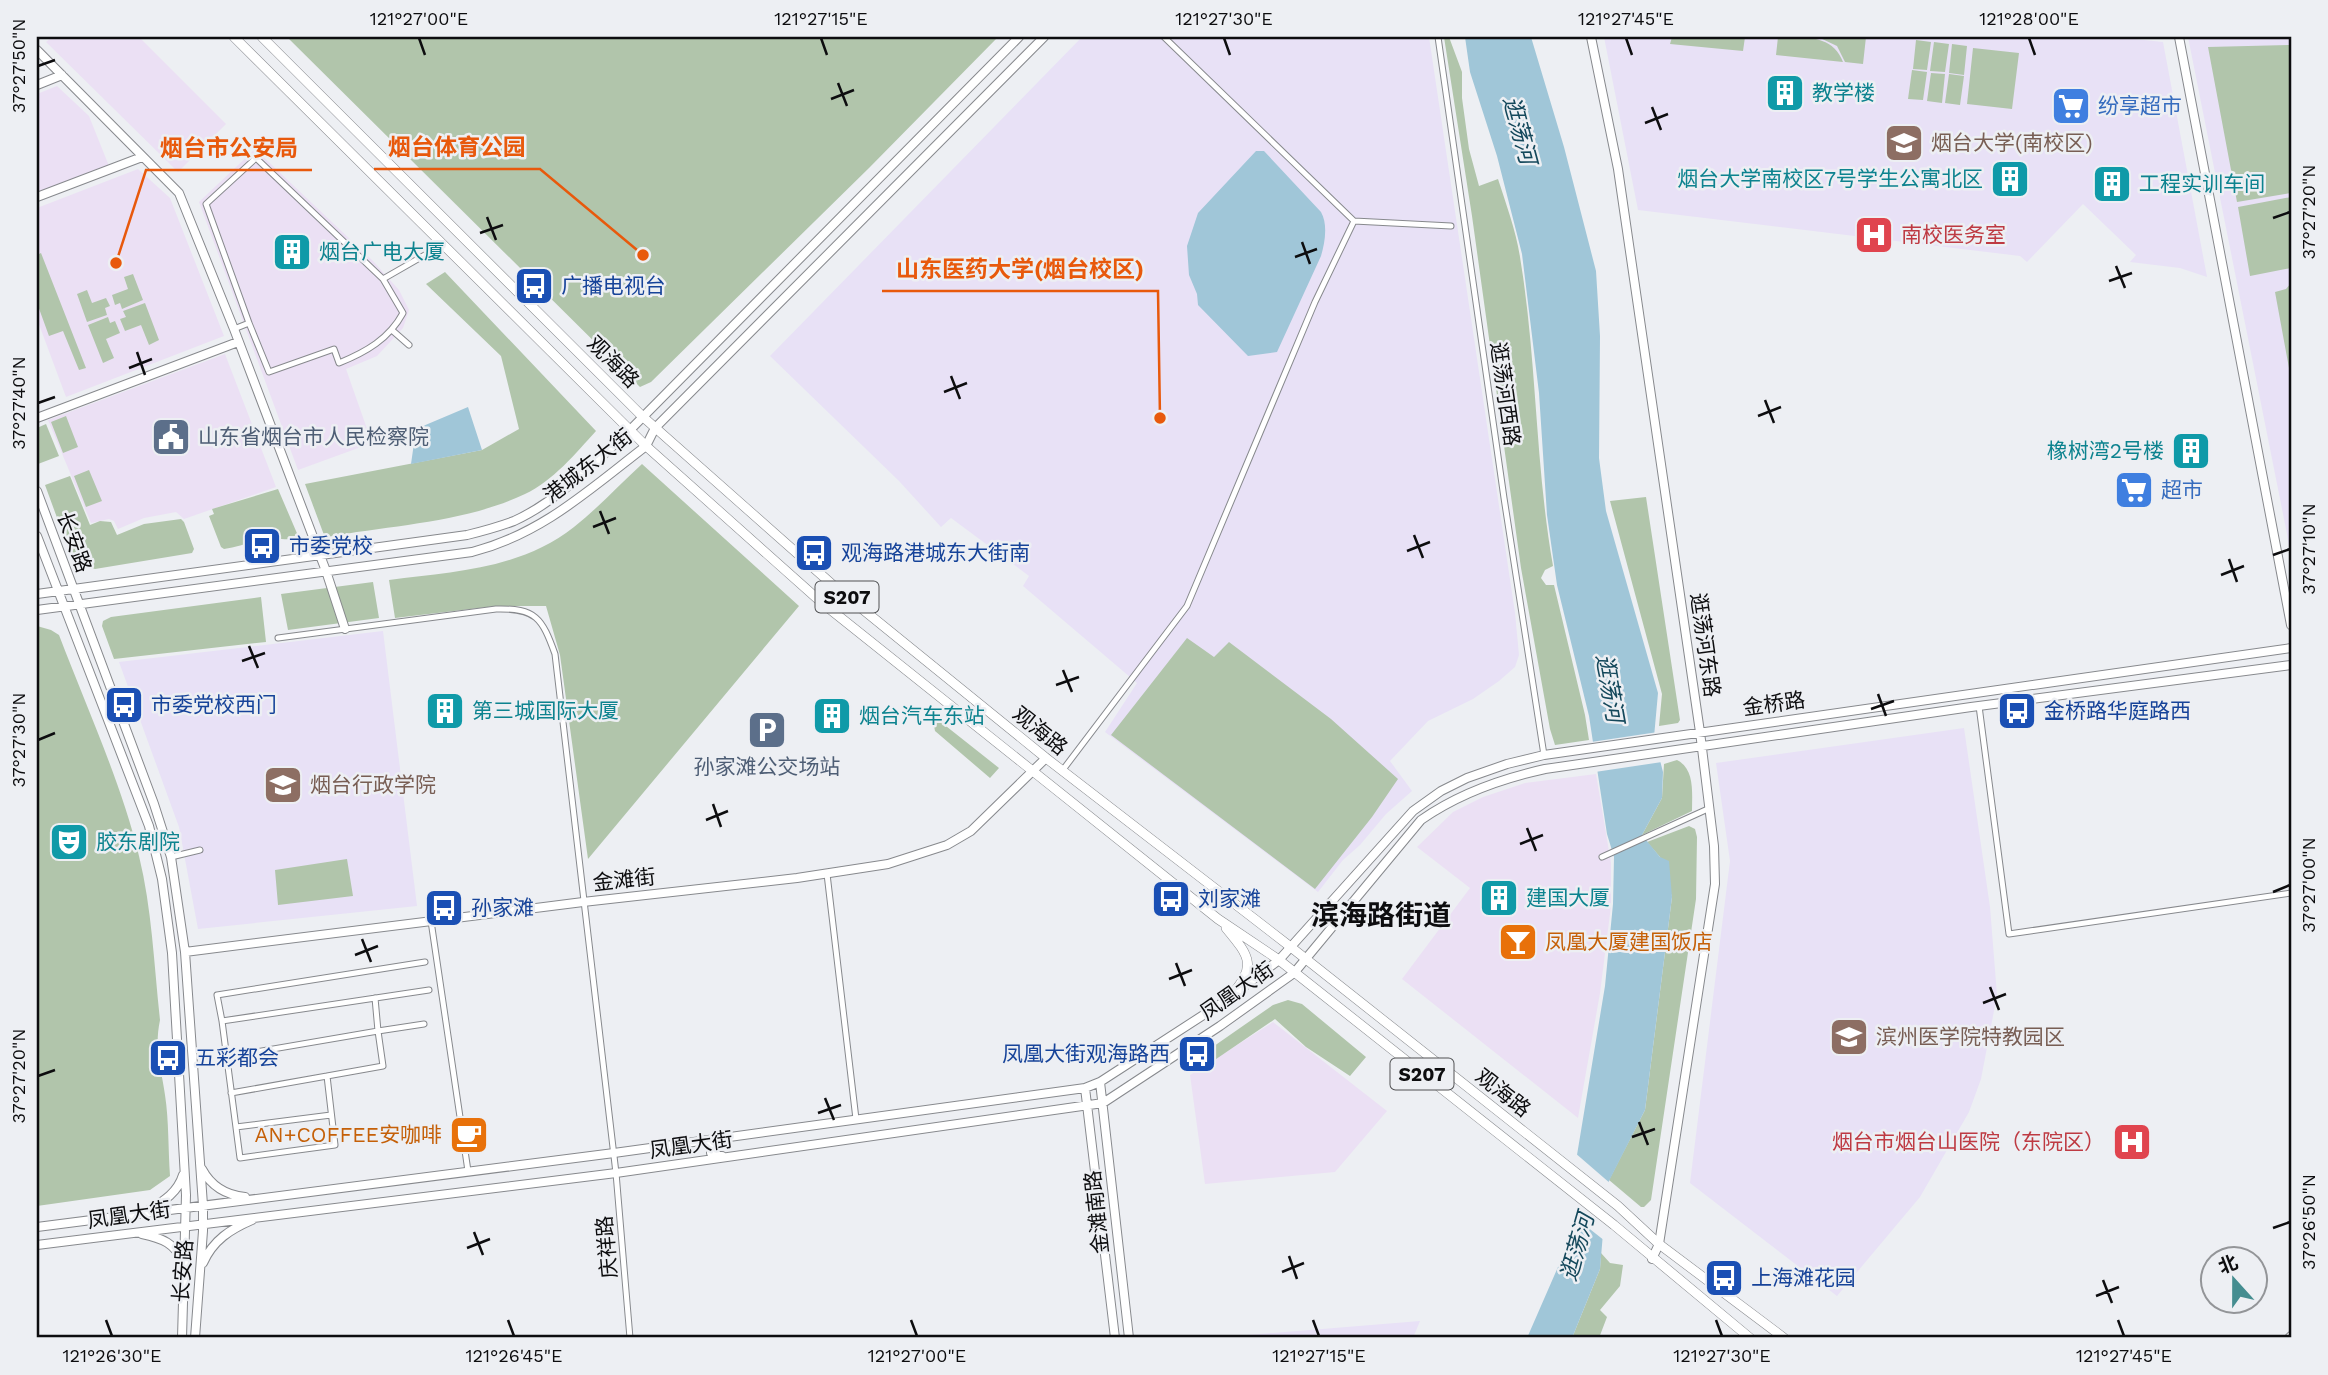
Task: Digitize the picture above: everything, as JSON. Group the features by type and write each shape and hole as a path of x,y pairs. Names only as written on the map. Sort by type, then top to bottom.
{"main road":[{"name":"观海路","path":"234,37 646,446 821,602 1218,919 1279,960 1614,1225 1750,1338"},
{"name":"观海路","path":"262,37 642,416 834,586 1062,771 1292,948 1618,1206 1659,1244 1784,1338"},
{"path":"1218,919 1245,950 1248,961 1246,974 1229,998"}],"street":[{"name":"港城东大街","path":"37,594 467,535 506,524 540,505 583,472 630,430 1019,37"},
{"name":"港城东大街","path":"37,610 472,552 521,536 566,508 646,446 655,428 1044,37"},
{"path":"1164,37 1354,221 1451,226"},
{"name":"逛荡河西路","path":"1438,37 1502,485 1544,755"},
{"name":"逛荡河东路","path":"1591,37 1618,169 1700,732 1710,808 1715,884 1659,1244 1652,1259"},
{"path":"2179,37 2291,625"},
{"path":"37,50 179,193 234,329 326,571 345,629"},
{"path":"37,85 62,75"},
{"path":"37,197 142,157"},
{"path":"256,158 383,279 403,313 393,331 362,354 339,363 334,349 269,372 206,204 256,158"},
{"path":"1062,771 1187,606 1315,302 1354,221"},
{"path":"383,279 444,244"},
{"path":"234,329 249,323"},
{"path":"393,331 409,345"},
{"path":"37,418 238,342"},
{"name":"长安路","path":"37,491 154,804 170,857 186,952 203,1205 195,1338"},
{"name":"长安路","path":"37,536 152,834 162,879 172,953 185,1165 182,1338"},
{"name":"庆祥路","path":"278,638 496,609 527,611 540,620 555,654 617,1173 630,1338"},
{"name":"金桥路","path":"1292,948 1413,811 1441,790 1507,764 1544,755 2291,648"},
{"name":"金桥路","path":"1305,960 1421,820 1439,807 1511,776 1979,706 2291,665"},
{"path":"1979,706 2010,934 2291,893"},
{"name":"金滩街","path":"172,953 827,874 888,864 947,845 971,831 1046,758"},
{"path":"1602,858 1710,808"},
{"path":"170,857 200,850"},
{"path":"827,874 856,1119"},
{"path":"431,921 468,1171"},
{"name":"凤凰大街","path":"37,1227 614,1153 1085,1088 1100,1082 1229,998 1292,948"},
{"name":"凤凰大街","path":"37,1245 617,1173 1088,1107 1103,1103 1220,1026 1294,973 1305,960"},
{"path":"327,1076 335,1145 240,1158 217,996 425,962"},
{"path":"222,1021 429,990"},
{"path":"231,1093 383,1066 375,998"},
{"path":"226,1057 424,1024"},
{"name":"金滩南路","path":"1100,1082 1129,1338"},
{"name":"金滩南路","path":"1085,1088 1115,1338"},
{"path":"1031,1096 1015,1100 1011,1111 1018,1114 1036,1114"},
{"path":"236,1127 331,1115"},
{"path":"732,1137 714,1143 711,1153 715,1156 735,1156"},
{"path":"200,1164 212,1184 225,1192 255,1199"},
{"path":"146,1213 165,1200 177,1187 185,1165"},
{"path":"496,1187 518,1182 525,1175 522,1169 498,1168"},
{"path":"1099,1201 1113,1200"},
{"path":"200,1269 207,1253 222,1237 261,1216"},
{"path":"132,1233 159,1237 169,1242 181,1257 184,1266"}],"shaded area":[{"path":"52,37 139,37 226,124 178,172 46,42"},
{"path":"1082,37 1429,37 1519,655 1515,667 1499,681 1473,699 1428,721 1390,761 1412,791 1386,814 1360,845 1343,860 1318,892 1105,732 1137,683 1023,586 1029,576 951,518 941,527 899,481 770,356"},
{"name":"烟台大学(南校区)","path":"1604,37 2116,37 2163,42 2207,277 2180,268 2130,262 2136,255 2083,204 2027,262 2020,256 1638,210"},
{"path":"2188,37 2291,37 2291,562 2287,534"},
{"path":"57,86 89,116 109,166 37,193 37,94"},
{"path":"255,149 373,261 399,290 409,310 403,328 377,356 346,369 372,443 298,470 199,202"},
{"path":"138,169 170,198 224,336 66,397 37,319 37,208"},
{"path":"225,354 276,487 184,519 176,512 144,518 118,529 114,521 109,519 91,523 48,420"},
{"name":"烟台行政学院","path":"383,631 417,906 198,929 179,827 119,662"},
{"name":"滨州医学院特教园区","path":"1964,728 1990,907 1997,995 1981,1079 1969,1112 1920,1197 1837,1296 1690,1183 1730,861 1716,763"},
{"name":"凤凰大厦建国饭店","path":"1596,774 1611,863 1611,906 1600,993 1578,1118 1402,979 1470,888 1417,847 1453,812 1483,797 1525,783"},
{"path":"1273,1022 1387,1111 1335,1172 1205,1184 1190,1075"},
{"path":"1420,1321 1413,1338 1210,1338"}],"green space":[{"path":"287,37 998,37 651,382 640,387"},
{"path":"1444,37 1449,37 1462,72 1462,98 1469,149 1479,186 1498,179 1518,247 1526,295 1543,489 1553,566 1545,570 1541,578 1546,585 1554,585 1589,740 1555,745 1550,729 1521,568"},
{"path":"1672,37 1745,37 1743,51 1670,44"},
{"path":"1778,37 1825,42 1832,46 1843,62 1776,55"},
{"path":"1818,37 1866,37 1863,64 1845,62 1837,46"},
{"path":"1916,40 1931,42 1927,70 1913,69"},
{"path":"1934,42 1949,44 1945,72 1930,71"},
{"path":"1952,44 1967,46 1964,75 1949,73"},
{"path":"2291,45 2291,193 2237,202 2208,47"},
{"path":"1973,48 2019,53 2012,109 1967,104"},
{"path":"1912,70 1927,72 1923,100 1908,99"},
{"path":"1931,73 1945,74 1942,103 1927,101"},
{"path":"1949,74 1964,76 1960,105 1945,103"},
{"path":"2291,197 2291,268 2250,276 2238,207"},
{"path":"41,253 86,368 79,370 63,331 49,336 37,303 37,255"},
{"path":"445,272 596,431 564,466 545,482 502,504 428,522 327,537 305,484 482,450 519,429 501,356 426,284"},
{"path":"133,274 143,300 122,309 120,303 115,305 112,295 128,289 124,277"},
{"path":"2291,283 2291,379 2275,292 2286,289"},
{"path":"87,290 92,303 106,298 110,306 105,308 107,315 87,322 77,294"},
{"path":"145,303 159,340 149,345 141,325 125,331 120,319 126,317 123,311"},
{"path":"108,317 110,323 115,321 120,333 106,339 114,358 103,363 88,325"},
{"path":"66,416 78,447 63,453 51,422"},
{"path":"46,424 59,456 38,464 37,428"},
{"path":"642,464 799,606 588,859 560,655 546,606 496,606 395,618 389,580 462,571 532,552 574,527"},
{"path":"89,470 102,501 86,507 74,476"},
{"path":"70,476 90,525 100,521 111,522 117,535 144,524 181,519 194,549 192,553 95,569 74,560 45,485"},
{"path":"278,489 299,538 264,540 224,549 221,547 209,516 214,514 212,509"},
{"path":"1646,497 1680,720 1678,723 1659,726 1662,694 1610,501"},
{"path":"373,582 379,618 288,630 281,594"},
{"path":"261,597 266,642 114,659 102,626 103,621 111,617"},
{"path":"37,626 59,635 113,772 139,856 154,958 160,1020 158,1049 166,1105 170,1176 150,1190 37,1206"},
{"path":"1187,638 1214,657 1229,642 1331,719 1398,779 1372,817 1315,889 1111,735"},
{"path":"932,715 999,768 990,778 935,731"},
{"path":"1677,760 1690,775 1692,811 1642,835 1662,798 1664,764"},
{"path":"1689,826 1695,829 1697,837 1696,899 1651,1200 1641,1207 1609,1180 1645,1110 1672,897 1660,857 1647,842"},
{"path":"347,859 353,896 278,905 275,870"},
{"path":"1288,1000 1302,1004 1366,1057 1350,1076 1306,1047 1275,1019 1200,1070 1194,1060 1273,1005"},
{"path":"1601,1253 1610,1263 1623,1265 1620,1286 1600,1310 1607,1317 1599,1338 1572,1338 1600,1269"}],"water":[{"name":"逛荡河","path":"1465,37 1531,37 1564,147 1596,271 1600,336 1599,458 1606,511 1658,693 1654,737 1663,772 1662,798 1642,835 1660,857 1669,861 1672,897 1645,1110 1607,1185 1600,1269 1572,1338 1527,1338 1575,1228 1576,1161 1605,986 1613,904 1614,857 1607,834 1589,716 1557,585 1547,515 1539,393 1522,254 1497,156 1470,72"},
{"path":"1256,151 1264,151 1321,212 1325,222 1325,234 1321,256 1277,352 1248,356 1198,305 1197,294 1189,275 1187,246 1198,213"},
{"path":"468,407 482,450 411,464 416,429"}],"pier":[{"path":"1658,732 1662,762 1595,772 1591,742"},
{"path":"1574,1152 1611,1184 1605,1241 1572,1215"}],"place":[{"name":"教学楼","path":"1785,93"},
{"name":"纷享超市","path":"2071,106"},
{"name":"烟台大学(南校区)","path":"1904,143"},
{"name":"烟台大学南校区7号学生公寓北区","path":"2010,179"},
{"name":"工程实训车间","path":"2112,184"},
{"name":"南校医务室","path":"1874,235"},
{"name":"烟台广电大厦","path":"292,252"},
{"name":"烟台体育公园","path":"643,255"},
{"name":"烟台市公安局","path":"116,263"},
{"name":"广播电视台","path":"534,286"},
{"name":"山东医药大学(烟台校区)","path":"1160,418"},
{"name":"山东省烟台市人民检察院","path":"171,437"},
{"name":"橡树湾2号楼","path":"2191,451"},
{"name":"超市","path":"2134,490"},
{"name":"市委党校","path":"262,546"},
{"name":"观海路港城东大街南","path":"814,553"},
{"name":"市委党校西门","path":"124,705"},
{"name":"第三城国际大厦","path":"445,711"},
{"name":"金桥路华庭路西","path":"2017,711"},
{"name":"烟台汽车东站","path":"832,716"},
{"name":"孙家滩公交场站","path":"767,730"},
{"name":"烟台行政学院","path":"283,785"},
{"name":"胶东剧院","path":"69,842"},
{"name":"建国大厦","path":"1499,898"},
{"name":"刘家滩","path":"1171,899"},
{"name":"孙家滩","path":"444,908"},
{"name":"凤凰大厦建国饭店","path":"1518,942"},
{"name":"滨州医学院特教园区","path":"1849,1037"},
{"name":"凤凰大街观海路西","path":"1197,1054"},
{"name":"五彩都会","path":"168,1058"},
{"name":"AN+COFFEE安咖啡","path":"469,1135"},
{"name":"烟台市烟台山医院（东院区）","path":"2132,1142"},
{"name":"上海滩花园","path":"1724,1278"}],"district":[{"name":"滨海路街道","path":"1381,915"}]}
